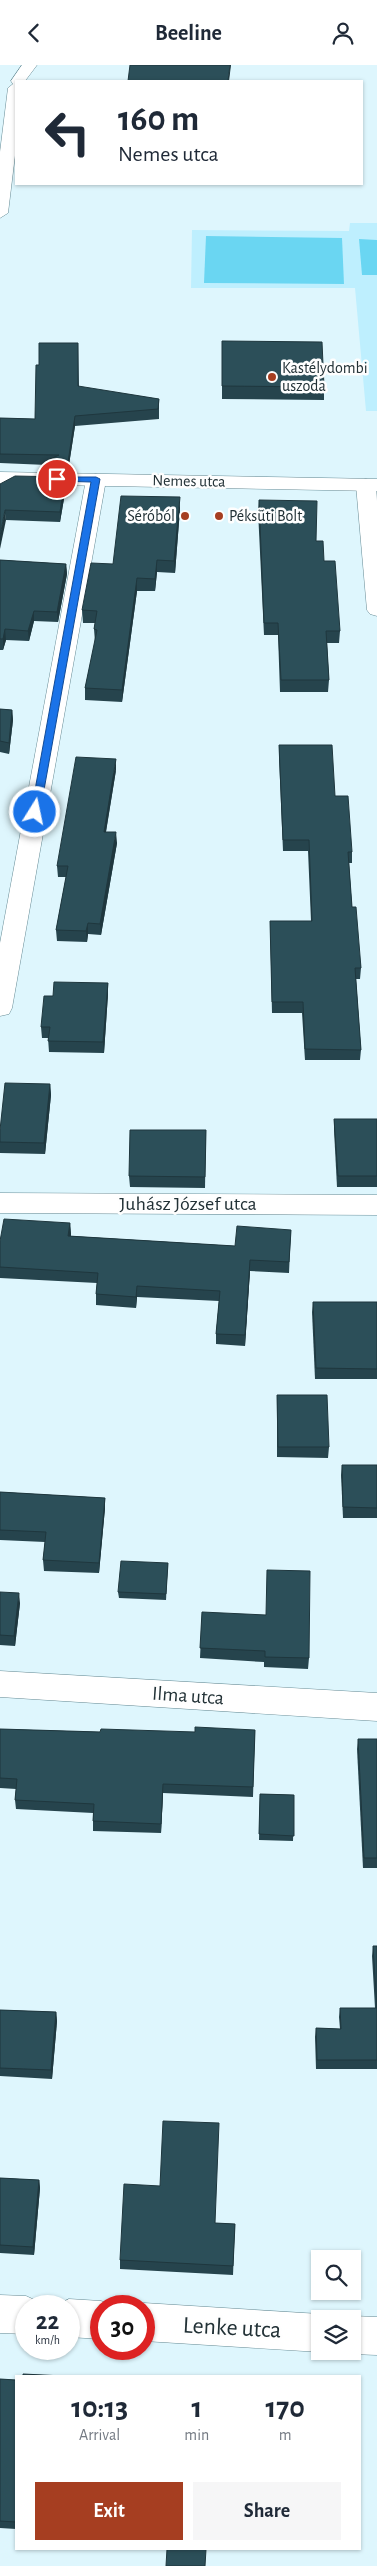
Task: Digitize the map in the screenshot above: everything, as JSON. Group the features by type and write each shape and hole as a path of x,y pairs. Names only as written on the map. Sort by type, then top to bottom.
{"street":[{"path":"0,213 15,114"},
{"name":"Nemes utca","path":"0,478 371,485"},
{"path":"0,1008 96,479"},
{"path":"371,485 377,610"},
{"name":"Juhász József utca","path":"0,1203 377,1205"},
{"name":"Ilma utca","path":"0,1684 377,1707"},
{"path":"0,2313 15,2314"},
{"name":"Lenke utca","path":"155,2323 311,2332"},
{"path":"361,2335 377,2336"}],"shaded area":[{"path":"350,223 377,223 377,411 366,411 355,288 191,288 192,230 349,231"},
{"path":"206,236 342,238 344,284 204,283"},
{"path":"359,239 377,240 377,275 362,275"}],"building":[{"path":"130,65 230,65 228,80 128,80"},
{"name":"Kastélydombi uszoda","path":"222,341 322,342 324,387 222,386"},
{"path":"39,343 78,343 78,386 159,399 158,409 75,416 68,462 46,461 59,455 0,454 0,418 35,419 36,365 39,365"},
{"path":"15,476 65,477 60,512 5,510 0,536 0,484"},
{"path":"121,496 180,497 174,561 157,560 155,579 137,578 122,690 85,688 97,630 94,629 97,611 82,610 91,563 113,564"},
{"path":"259,500 317,501 316,541 323,541 324,561 335,561 340,631 326,631 329,680 281,680 278,623 264,623"},
{"path":"0,560 66,564 57,612 34,611 28,631 5,629 3,639 0,639"},
{"path":"0,709 12,710 9,743 0,741"},
{"path":"279,745 332,745 335,796 348,796 352,852 348,852 352,907 356,907 361,968 355,968 361,1050 305,1049 303,1002 272,1002 270,921 312,921 309,840 283,840"},
{"path":"76,757 116,759 104,832 116,832 100,924 88,923 86,931 56,930 68,866 57,866"},
{"path":"54,982 108,983 103,1042 48,1041 50,1027 41,1027 44,996 53,996"},
{"path":"5,1083 50,1084 44,1143 0,1142"},
{"path":"334,1119 377,1119 377,1176 338,1176"},
{"path":"130,1130 206,1130 205,1177 129,1176"},
{"path":"4,1219 70,1223 68,1236 235,1246 237,1226 291,1230 289,1262 250,1260 245,1335 216,1334 220,1291 137,1286 136,1297 96,1294 98,1273 0,1267 0,1241"},
{"path":"313,1302 377,1302 377,1369 316,1368"},
{"path":"277,1395 327,1395 329,1447 278,1447"},
{"path":"342,1465 377,1465 377,1508 343,1507"},
{"path":"0,1492 105,1498 99,1563 43,1560 46,1532 0,1530"},
{"path":"121,1561 168,1563 166,1594 118,1592"},
{"path":"267,1570 310,1571 309,1658 265,1657 265,1651 200,1648 202,1612 266,1615"},
{"path":"0,1592 19,1593 14,1636 0,1635"},
{"path":"195,1727 255,1730 253,1787 163,1784 161,1824 93,1821 94,1804 15,1800 17,1779 0,1778 0,1729 100,1732 101,1729 195,1732"},
{"path":"358,1739 377,1739 377,1858 364,1858"},
{"path":"260,1794 294,1795 294,1836 259,1834"},
{"path":"373,1946 377,1946 377,2008"},
{"path":"340,2008 377,2008 377,2060 317,2060 316,2028 341,2029"},
{"path":"0,2010 56,2012 51,2070 0,2068"},
{"path":"163,2121 219,2123 215,2223 235,2224 233,2266 120,2260 124,2184 160,2186"},
{"path":"0,2178 39,2180 33,2247 0,2245"},
{"path":"0,2379 15,2380 15,2522 0,2521"},
{"path":"167,2550 206,2550 205,2566 166,2566"}],"place":[{"name":"Kastélydombi uszoda","path":"272,377"},
{"name":"Séróból","path":"185,516"},
{"name":"Péksüti Bolt","path":"219,516"}],"route":[{"path":"35,812 96,479 57,479"}]}
